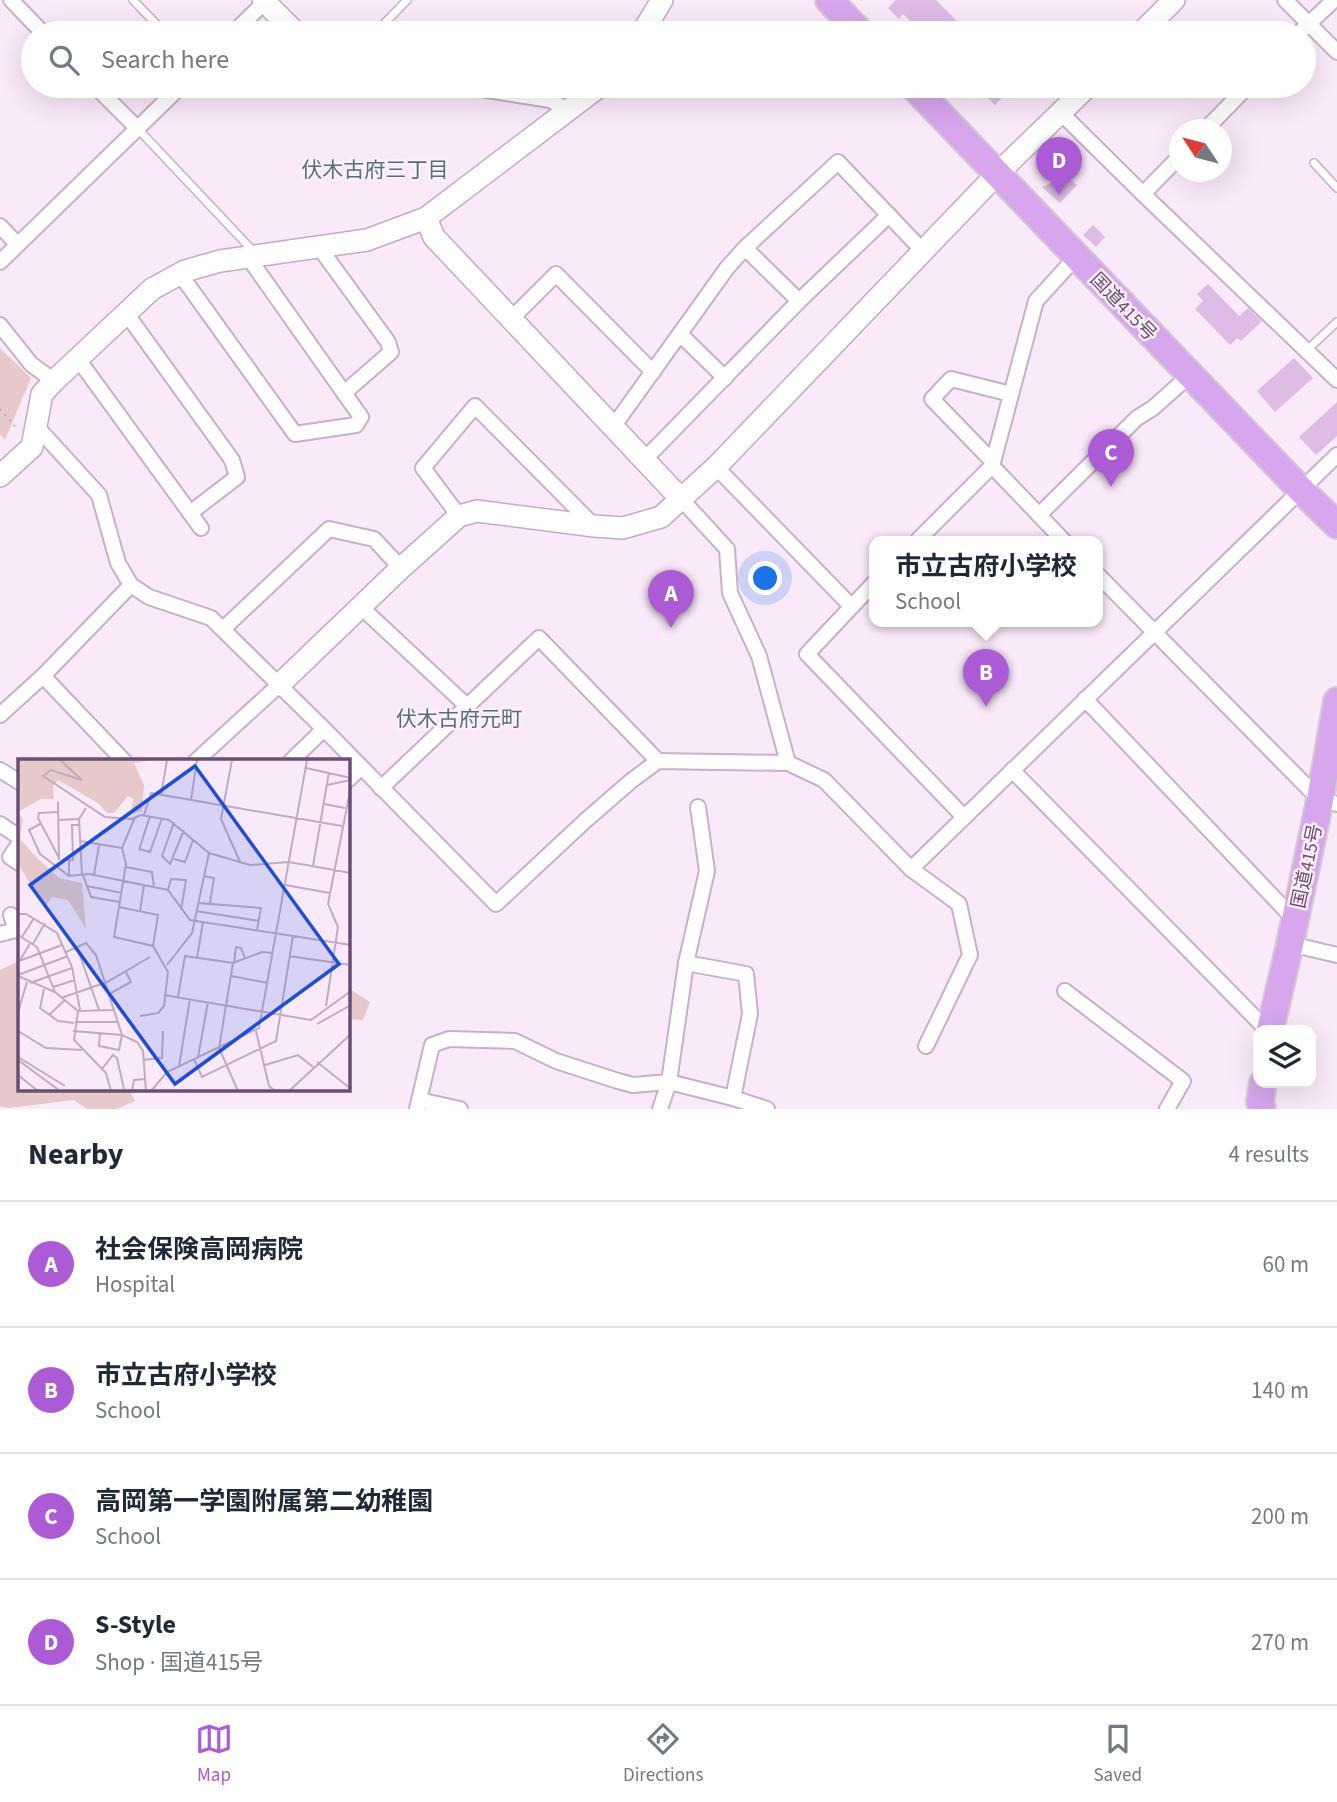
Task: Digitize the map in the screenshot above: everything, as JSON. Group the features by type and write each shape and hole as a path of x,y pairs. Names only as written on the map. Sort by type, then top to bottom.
{"highway":[{"path":"829,0 850,21"},
{"name":"国道415号","path":"924,98 1337,525"},
{"name":"国道415号","path":"1269,1025 1328,802 1337,701"},
{"path":"1262,1088 1262,1109"}],"street":[{"path":"11,0 31,21"},
{"path":"649,21 662,0"},
{"path":"1153,21 1174,0"},
{"path":"1285,0 1298,21"},
{"path":"1311,21 1334,0"},
{"path":"245,21 265,1 284,21"},
{"path":"1316,37 1337,52"},
{"path":"107,98 138,129"},
{"path":"0,262 168,98"},
{"path":"537,98 550,100 568,110"},
{"path":"0,476 34,437 42,394 152,289 180,274 219,261 367,240 426,218 584,98"},
{"path":"199,759 459,516 477,511 623,528 662,517 716,467 998,173 1076,98"},
{"path":"1216,119 1236,98"},
{"path":"1061,113 1337,380"},
{"path":"613,427 727,268 838,162 923,251"},
{"path":"1143,194 1169,167"},
{"path":"644,460 799,301 889,215"},
{"path":"426,218 434,237 727,550 730,593 759,656 788,763"},
{"path":"0,226 17,244"},
{"path":"319,247 388,342 391,352 344,393"},
{"path":"745,248 799,301"},
{"path":"180,274 295,434 356,425 361,417 253,256"},
{"path":"922,536 993,464 1037,301 1077,256"},
{"path":"511,319 556,274 653,372"},
{"path":"126,313 232,460 237,477 190,513"},
{"path":"0,325 31,364 54,381"},
{"path":"680,334 724,378"},
{"path":"78,359 201,528"},
{"path":"1039,515 1137,418 1153,408 1189,372"},
{"path":"1010,394 951,379 932,399 1060,536"},
{"path":"459,516 422,468 475,406 594,526"},
{"path":"34,437 99,495 118,563 131,585 149,597 211,618 496,904 585,821 658,761 788,763 824,780 911,869 959,904 970,955 926,1046"},
{"path":"911,869 1337,455"},
{"path":"716,467 851,606"},
{"path":"223,629 329,529 374,539 401,568"},
{"path":"1103,580 1328,802"},
{"path":"0,715 43,676 131,585"},
{"path":"869,588 807,654 964,817"},
{"path":"361,607 467,706"},
{"path":"381,788 539,638 658,761"},
{"path":"43,676 122,759"},
{"path":"1085,699 1292,931 1337,954"},
{"path":"293,759 324,729"},
{"path":"350,778 361,767"},
{"path":"0,770 18,781"},
{"path":"1013,770 1263,1025"},
{"path":"660,1109 670,1082 686,962 707,871 698,807"},
{"path":"0,824 18,836"},
{"path":"18,845 10,857 18,862"},
{"path":"0,934 16,930 10,914"},
{"path":"686,962 746,974 750,1014 733,1097"},
{"path":"1065,991 1183,1082 1167,1109"},
{"path":"460,1109 418,1104 432,1045 449,1039 515,1041 556,1061 618,1081 633,1084 670,1082 733,1097 767,1109"}],"lane":[{"path":"133,0 153,21"},
{"path":"387,21 407,0"},
{"path":"138,129 253,256"},
{"path":"1314,163 1337,188"},
{"path":"1306,351 1337,322"}],"path":[{"path":"0,409 34,437"}],"shaded area":[{"path":"0,348 31,378 5,440 0,434"},
{"path":"18,961 18,1092 130,1092 135,1101 117,1109 87,1109 74,1100 8,1108 0,1106 0,970"},
{"path":"350,989 370,1002 363,1020 350,1019"}],"building":[{"path":"896,0 936,0 957,21 910,21 903,14 899,19 888,8"},
{"path":"988,98 1002,98 995,105"},
{"path":"1067,176 1077,185 1060,203 1042,187"},
{"path":"1093,225 1105,237 1096,247 1083,235"},
{"path":"1208,284 1239,316 1248,308 1262,321 1241,341 1237,338 1230,345 1195,309 1203,301 1197,294"},
{"path":"1294,358 1313,378 1275,412 1257,391"},
{"path":"1337,402 1337,436 1316,455 1299,437"}],"place":[{"name":"S-Style","path":"1059,195"},
{"name":"高岡第一学園附属第二幼稚園","path":"1111,487"},
{"name":"社会保険高岡病院","path":"671,628"},
{"name":"市立古府小学校","path":"986,707"}],"district":[{"name":"伏木古府三丁目","path":"375,170"},
{"name":"伏木古府元町","path":"459,719"}]}
